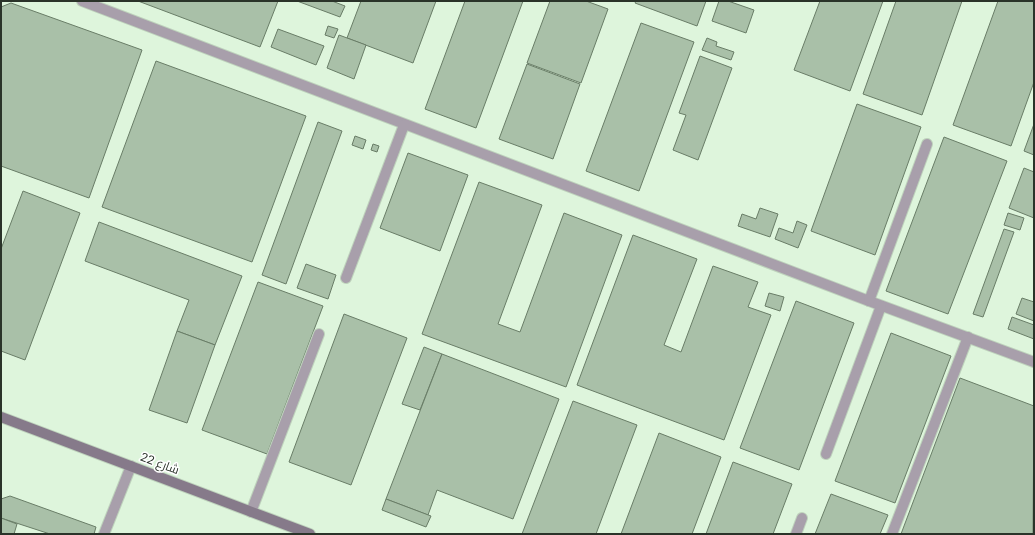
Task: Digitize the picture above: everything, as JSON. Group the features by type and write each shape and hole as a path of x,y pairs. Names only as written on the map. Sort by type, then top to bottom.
{"street":[{"name":"شارع 22","path":"1,417 251,512 287,530 310,534"}],"lane":[{"path":"82,1 881,306 1034,362"},
{"path":"346,278 404,125"},
{"path":"869,301 927,144"},
{"path":"826,454 881,306"},
{"path":"251,512 319,334"},
{"path":"892,534 968,337"},
{"path":"104,534 131,466"},
{"path":"796,534 802,518"}],"building":[{"path":"138,1 278,1 260,47"},
{"path":"297,1 332,1 345,6 340,17"},
{"path":"361,1 436,1 413,63 347,38"},
{"path":"465,1 523,1 476,128 425,109"},
{"path":"550,1 586,1 608,9 581,83 527,63"},
{"path":"636,1 706,1 697,26 635,3"},
{"path":"719,1 728,1 754,10 746,33 712,21"},
{"path":"820,1 883,1 850,91 794,70"},
{"path":"896,1 962,1 922,115 863,94"},
{"path":"998,1 1034,1 1034,82 1011,146 953,125"},
{"path":"11,3 142,50 89,198 1,166 1,7"},
{"path":"641,23 694,42 639,191 586,171"},
{"path":"328,26 338,29 334,38 325,35"},
{"path":"278,29 324,46 316,65 271,47"},
{"path":"339,35 366,45 354,79 327,68"},
{"path":"707,38 717,42 716,46 734,52 731,60 702,50"},
{"path":"700,56 732,68 698,160 673,150 686,115 679,113"},
{"path":"156,61 306,116 252,262 102,207"},
{"path":"527,64 580,84 553,159 499,139"},
{"path":"857,104 921,127 875,255 811,231"},
{"path":"318,122 342,131 286,284 262,275"},
{"path":"1034,124 1034,155 1024,151"},
{"path":"355,136 366,140 363,149 352,145"},
{"path":"944,137 1007,161 948,314 886,291"},
{"path":"373,144 379,146 377,152 371,150"},
{"path":"408,153 468,175 440,251 380,228"},
{"path":"1024,168 1034,172 1034,218 1009,208"},
{"path":"479,182 542,205 498,324 520,332 564,213 622,235 566,387 422,334"},
{"path":"23,191 80,213 25,360 1,351 1,249"},
{"path":"760,208 778,214 770,237 738,226 742,214 756,219"},
{"path":"1008,213 1024,218 1020,230 1004,225"},
{"path":"797,221 807,225 798,248 775,239 779,228 793,233"},
{"path":"99,222 242,276 215,345 177,331 189,300 85,261"},
{"path":"1004,229 1014,232 983,317 973,314"},
{"path":"633,235 697,259 664,345 681,352 713,266 758,282 748,307 771,315 724,440 577,385"},
{"path":"306,264 336,275 328,299 297,288"},
{"path":"258,282 323,306 267,454 202,430"},
{"path":"769,293 784,297 780,311 765,306"},
{"path":"1022,298 1034,302 1034,321 1016,314"},
{"path":"796,301 854,323 799,470 740,448"},
{"path":"344,314 407,338 351,485 289,462"},
{"path":"1012,317 1034,325 1034,339 1008,329"},
{"path":"177,331 215,345 187,423 149,410"},
{"path":"891,333 951,356 895,503 835,481"},
{"path":"424,347 442,354 420,410 402,404"},
{"path":"442,354 559,399 513,519 437,490 428,515 386,499"},
{"path":"960,378 1034,406 1033,534 901,534"},
{"path":"573,401 637,425 596,534 522,534"},
{"path":"659,433 721,457 692,534 621,534"},
{"path":"733,462 792,484 773,534 706,534"},
{"path":"831,494 888,515 880,534 815,534"},
{"path":"10,496 96,527 94,534 50,534 1,518 1,499"},
{"path":"386,499 431,516 426,527 382,510"},
{"path":"1,518 17,524 14,534 1,534"}]}
